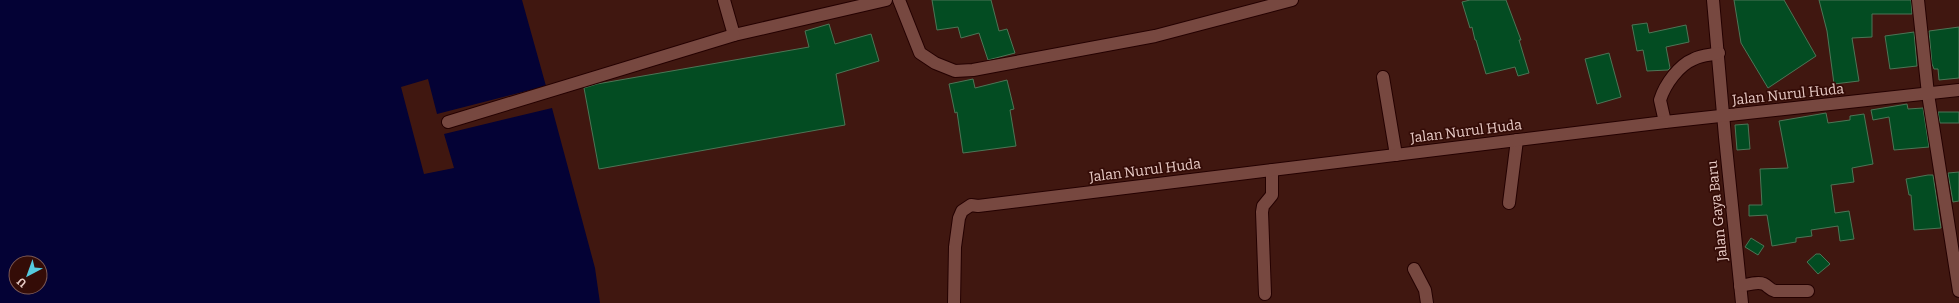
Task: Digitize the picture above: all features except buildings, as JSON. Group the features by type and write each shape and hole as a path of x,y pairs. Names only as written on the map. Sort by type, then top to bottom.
{"street":[{"path":"724,0 734,35"},
{"path":"448,122 734,35 886,0"},
{"path":"899,0 920,53 935,63 955,71 973,70 1155,36 1292,0"},
{"name":"Jalan Gaya Baru","path":"1713,0 1742,303"},
{"path":"1918,0 1928,94 1956,256 1959,291"},
{"path":"1665,122 1660,100 1670,81 1694,58 1719,53"},
{"path":"1383,77 1396,155"},
{"name":"Jalan Nurul Huda","path":"954,303 955,247 959,218 962,210 971,204 978,206 1122,187 1665,122 1725,127 1959,90"},
{"path":"1509,203 1517,140"},
{"path":"1265,294 1262,212 1264,206 1272,195 1272,170"},
{"path":"1414,269 1425,290 1426,303"},
{"path":"1740,286 1758,283 1764,284 1770,290 1775,291 1808,291"}],"shaded area":[{"path":"0,0 522,0 546,86 437,114 428,79 401,87 424,174 454,168 444,134 552,108 595,268 600,303 0,303"}]}
